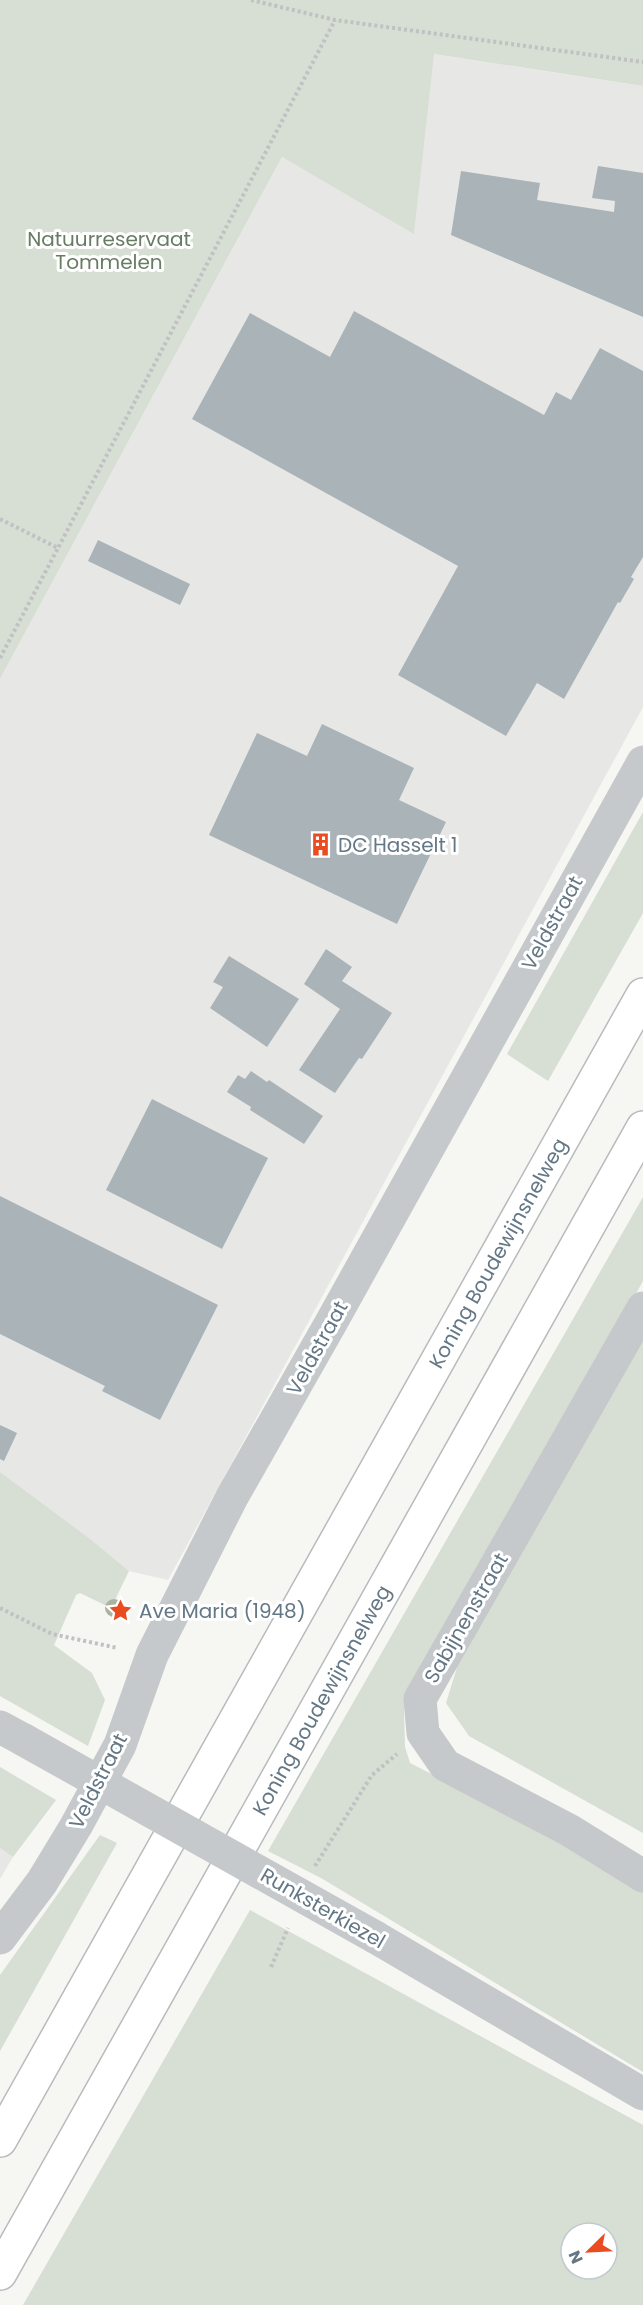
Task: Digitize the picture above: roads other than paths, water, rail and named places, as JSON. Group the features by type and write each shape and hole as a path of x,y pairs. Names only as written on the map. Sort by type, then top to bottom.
{"highway":[{"name":"Koning Boudewijnsnelweg","path":"0,2140 643,995"},
{"name":"Koning Boudewijnsnelweg","path":"0,2274 643,1128"}],"street":[{"name":"Veldstraat","path":"0,1938 42,1882 76,1826 120,1745 152,1655 232,1497 643,762"},
{"name":"Sabijnenstraat","path":"643,1308 420,1699 423,1733 445,1765 568,1830 643,1876"},
{"name":"Runksterkiezel","path":"12,1734 375,1937 643,2094"}],"place":[{"name":"DC Hasselt 1","path":"320,845"},
{"name":"Ave Maria (1948)","path":"121,1611"}],"park label":[{"name":"Natuurreservaat Tommelen","path":"109,250"}]}
